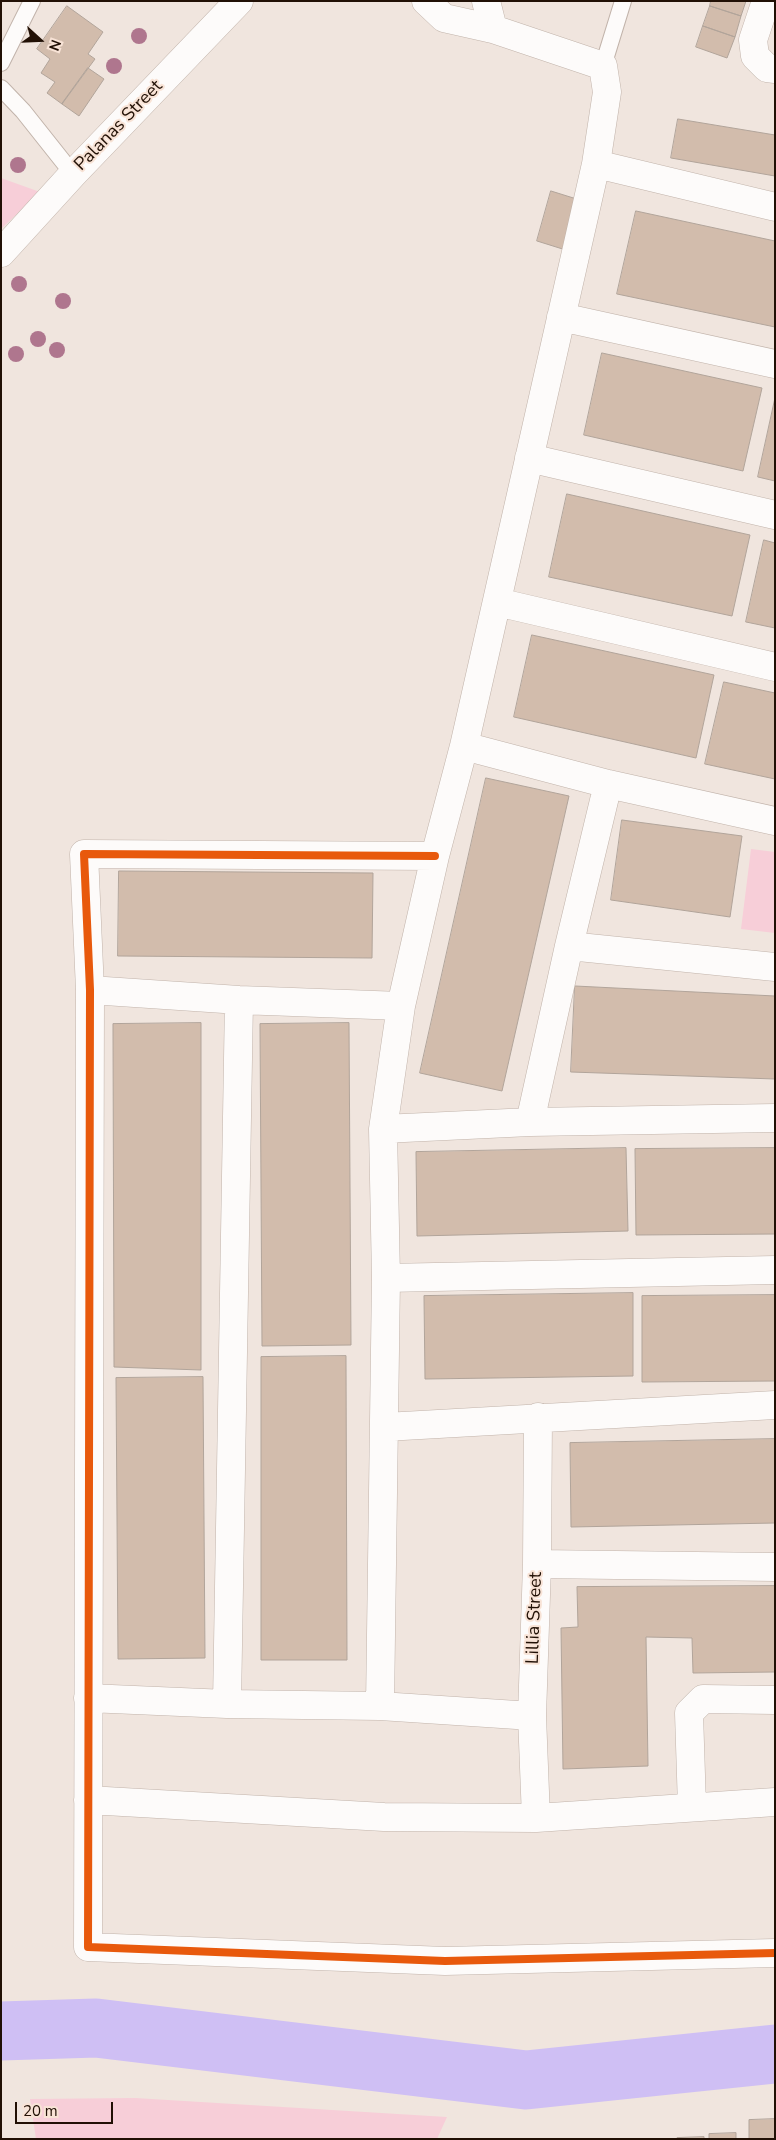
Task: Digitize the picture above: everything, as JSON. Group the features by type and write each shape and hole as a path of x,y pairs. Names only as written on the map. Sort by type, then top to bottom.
{"street":[{"name":"Palanas Street","path":"1,253 73,174 240,1"},
{"path":"380,1706 386,1278 383,1129 401,1006 435,856 464,746 596,164 607,92 603,66 493,28 444,18 426,1"},
{"path":"486,1 493,28"},
{"path":"766,1 753,40 754,56 767,68 775,69"},
{"path":"596,164 775,206"},
{"path":"561,317 775,364"},
{"path":"529,458 775,515"},
{"path":"497,602 775,667"},
{"path":"464,746 608,784 775,821"},
{"path":"530,1122 569,946 608,784"},
{"path":"435,856 84,854 90,990 88,1947 445,1961 775,1953"},
{"path":"569,946 775,967"},
{"path":"90,990 239,1000 401,1006"},
{"path":"227,1704 239,1000"},
{"path":"383,1129 530,1122 775,1118"},
{"path":"386,1278 775,1270"},
{"path":"384,1427 775,1405"},
{"name":"Lillia Street","path":"536,1818 532,1716 537,1564 538,1417"},
{"path":"537,1564 775,1567"},
{"path":"88,1698 227,1704 380,1706 532,1716"},
{"path":"692,1807 689,1713 703,1699 775,1700"},
{"path":"88,1800 384,1817 536,1818 775,1802"}],"lane":[{"path":"1,63 32,1"},
{"path":"603,66 623,1"},
{"path":"1,88 23,111 73,174"}],"shaded area":[{"path":"1,178 40,192 1,229"},
{"path":"751,849 775,852 775,933 741,929"},
{"path":"135,2098 447,2117 437,2139 36,2139 30,2099"}],"building":[{"path":"711,1 746,1 741,16 710,6"},
{"path":"67,6 103,32 88,54 95,59 62,104 47,93 55,82 41,73 50,59 37,49"},
{"path":"710,6 741,16 735,37 703,26"},
{"path":"703,26 735,37 727,58 696,47"},
{"path":"88,68 104,79 79,116 62,104"},
{"path":"678,119 775,135 775,176 671,158"},
{"path":"551,191 583,201 569,251 537,241"},
{"path":"636,211 775,241 775,327 617,294"},
{"path":"602,353 762,388 743,471 584,435"},
{"path":"775,398 775,481 758,477"},
{"path":"567,494 750,535 732,616 549,577"},
{"path":"764,540 775,543 775,628 746,622"},
{"path":"532,635 714,675 696,758 514,717"},
{"path":"724,682 775,693 775,779 705,764"},
{"path":"486,778 569,796 502,1091 420,1073"},
{"path":"622,820 742,836 730,917 611,900"},
{"path":"119,871 373,873 372,958 118,956"},
{"path":"575,986 775,996 775,1079 571,1072"},
{"path":"201,1023 201,1370 114,1367 113,1024"},
{"path":"349,1023 351,1345 262,1346 260,1024"},
{"path":"626,1148 628,1231 417,1236 416,1152"},
{"path":"775,1148 775,1234 636,1235 635,1149"},
{"path":"633,1293 633,1376 425,1379 424,1296"},
{"path":"775,1295 775,1381 642,1382 642,1296"},
{"path":"346,1356 347,1660 261,1660 261,1357"},
{"path":"203,1377 205,1658 118,1659 116,1378"},
{"path":"775,1439 775,1523 571,1527 570,1443"},
{"path":"775,1586 775,1672 693,1673 692,1638 646,1637 648,1766 563,1769 561,1628 578,1627 577,1587"},
{"path":"775,2119 775,2139 749,2139 749,2120"},
{"path":"736,2133 736,2139 709,2139 709,2134"},
{"path":"704,2137 704,2139 677,2139 677,2138"}],"waterway":[{"path":"1,2031 96,2028 526,2080 775,2054"}],"cycle path":[{"path":"435,856 84,854 90,990 88,1947 445,1961 775,1953"}]}
